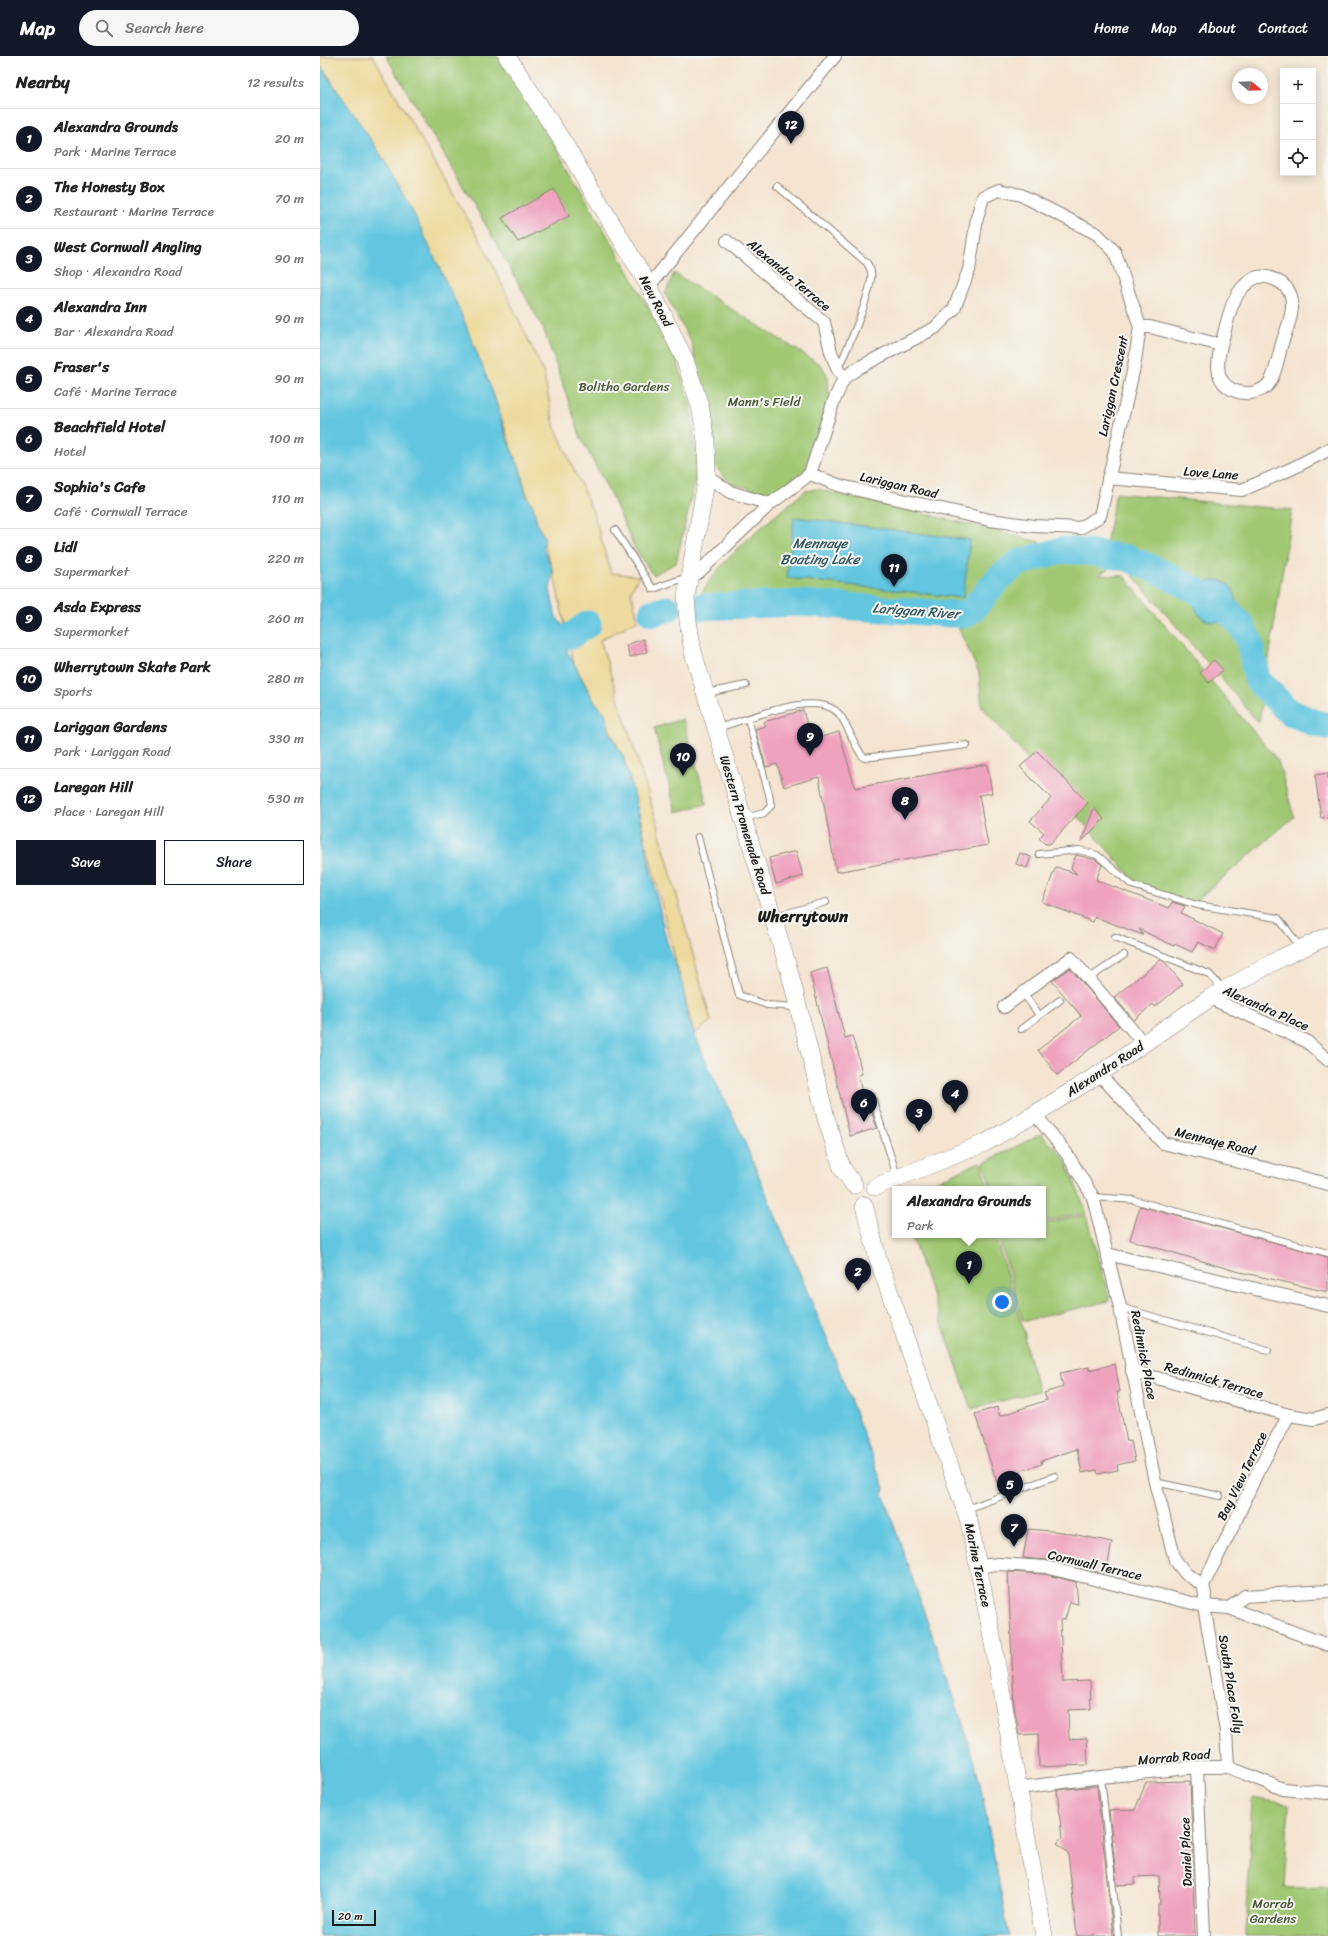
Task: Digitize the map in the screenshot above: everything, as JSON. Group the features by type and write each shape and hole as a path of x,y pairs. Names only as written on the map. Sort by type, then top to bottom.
{"street":[{"name":"New Road","path":"507,56 565,145 649,286 685,360 700,406 706,441 707,476 689,577"},
{"path":"649,286 835,56"},
{"name":"Lariggan Crescent","path":"841,374 858,368 935,328 954,309 969,270 977,218 983,197 999,190 1021,195 1090,231 1115,252 1140,326 1134,367 1108,478"},
{"name":"Alexandra Terrace","path":"727,241 824,322 831,352 841,374"},
{"path":"1257,277 1271,278 1284,285 1290,295 1291,312 1272,379 1262,389 1249,394 1238,392 1227,386 1220,377 1217,364 1221,345 1236,295 1246,283 1257,277"},
{"path":"1140,326 1150,327 1221,345"},
{"path":"689,577 702,568 770,504 810,474 841,374"},
{"name":"Love Lane","path":"1108,478 1242,490 1291,469 1328,450"},
{"name":"Lariggan Road","path":"810,474 841,486 990,520 1034,526 1080,528 1100,516 1108,478"},
{"path":"707,476 730,492 770,504"},
{"name":"Western Promenade Road","path":"689,577 686,596 693,652 773,917 826,1118 842,1168 854,1185"},
{"name":"Alexandra Road","path":"875,1187 985,1143 1099,1074 1217,994 1281,958 1328,936"},
{"path":"1004,1007 1071,958 1144,1044"},
{"name":"Alexandra Place","path":"1217,994 1306,1041 1328,1060"},
{"name":"Mennaye Road","path":"1099,1074 1163,1143 1328,1184"},
{"name":"Redinnick Place","path":"1035,1114 1067,1154 1093,1197 1120,1307 1155,1482 1175,1560 1186,1574 1203,1585"},
{"path":"865,1180 870,1182 875,1187 876,1194 874,1200 869,1204 864,1205 856,1203 852,1198 851,1192 854,1185 858,1181 865,1180"},
{"name":"Marine Terrace","path":"864,1205 878,1259 965,1509 979,1566 1044,1936"},
{"path":"1107,1254 1328,1306"},
{"name":"Redinnick Terrace","path":"1132,1371 1289,1415"},
{"path":"1289,1415 1314,1419 1328,1415"},
{"name":"Bay View Terrace","path":"1203,1585 1234,1524 1257,1473 1289,1415"},
{"name":"Cornwall Terrace","path":"979,1566 998,1564 1045,1567 1204,1606 1229,1608 1328,1645"},
{"path":"1203,1585 1205,1594 1204,1606"},
{"path":"1229,1608 1245,1596 1328,1591"},
{"name":"South Place Folly","path":"1204,1606 1226,1731 1228,1767"},
{"name":"Morrab Road","path":"1019,1788 1101,1777 1197,1768 1228,1767 1283,1789 1328,1793"},
{"name":"Daniel Place","path":"1197,1768 1204,1936"}],"lane":[{"path":"777,186 867,263 871,272 868,294 849,345 841,374"},
{"path":"615,530 653,589 689,577"},
{"path":"706,694 746,685"},
{"path":"716,728 804,704 825,706 839,714 850,731 856,748 864,758 967,745"},
{"path":"743,819 764,813 771,806 748,719"},
{"path":"698,837 738,995 767,1005 798,1008"},
{"path":"1039,854 1079,850 1097,855 1132,885 1197,906 1278,918 1301,948"},
{"path":"773,917 826,902"},
{"path":"1115,937 1209,974 1217,994"},
{"path":"1088,979 1124,955"},
{"path":"1023,993 1039,1015"},
{"path":"1020,1029 1060,1000"},
{"path":"870,1094 897,1178"},
{"path":"1093,1197 1134,1200 1328,1253"},
{"path":"1120,1307 1268,1350"},
{"path":"965,1509 1055,1476"},
{"path":"1155,1482 1220,1496"},
{"path":"1101,1777 1118,1936"}],"green space":[{"name":"Bolitho Gardens","path":"386,56 497,56 552,141 630,274 678,363 691,407 697,473 676,563 653,575 635,549 614,501 581,438 544,330 490,232"},
{"name":"Mann's Field","path":"674,273 821,365 828,376 829,398 804,473 770,493 732,484 714,466 692,344 665,294"},
{"path":"817,489 986,528 1118,563 1098,575 1124,576 1278,761 1294,817 1192,904 1140,887 982,707 979,673 951,612 801,600 725,600 701,594 722,565 748,539 805,491"},
{"path":"1116,493 1292,510 1259,723 1106,544"},
{"path":"683,719 707,804 676,812 654,728"},
{"path":"1041,1134 1064,1157 1087,1213 1046,1221 1046,1186 991,1186 983,1163"},
{"path":"980,1162 988,1186 933,1186 934,1182"},
{"path":"1087,1215 1110,1301 1023,1321 999,1238 1046,1238 1046,1223"},
{"path":"912,1238 996,1238 1025,1335 1026,1347 1039,1391 972,1409"},
{"name":"Morrab Gardens","path":"1252,1798 1289,1804 1284,1888 1328,1887 1328,1936 1246,1936"}],"sand":[{"path":"320,56 373,56 485,249 543,371 554,425 593,512 611,573 639,576 631,591 638,620 600,640 656,819 711,1021 694,1034 635,798 623,756 573,661 553,571 493,393 413,212 320,65"}],"water":[{"path":"320,65 378,150 413,212 461,313 493,393 508,442 520,468 526,495 533,506 538,526 545,538 543,548 553,571 550,590 556,617 571,636 567,651 594,701 605,713 611,735 623,756 635,798 666,939 682,983 689,1021 708,1066 740,1131 826,1336 884,1488 883,1494 961,1718 980,1783 1009,1936 320,1936"},
{"name":"Mennaye Boating Lake","path":"794,517 970,540 963,598 787,578"},
{"path":"1211,580 1219,580 1230,586 1236,597 1236,605 1230,616 1219,622 1211,622 1200,616 1194,605 1194,597 1200,586"}],"building":[{"path":"554,189 569,216 518,242 502,218"},
{"path":"643,639 647,652 630,657 626,645"},
{"path":"1214,660 1223,670 1209,683 1200,673"},
{"path":"803,710 811,740 839,732 855,788 987,764 992,793 979,795 988,845 836,872 819,777 784,787 777,764 766,767 755,729 766,726 764,722"},
{"path":"1037,751 1088,803 1050,844 1045,844 1039,838 1044,833 1030,821 1051,798 1020,767"},
{"path":"1328,773 1328,817 1321,818 1315,775"},
{"path":"1094,808 1104,819 1081,842"},
{"path":"796,851 803,876 776,884 769,858"},
{"path":"1020,853 1031,857 1027,868 1016,864"},
{"path":"1076,855 1096,860 1102,865 1096,880 1169,908 1172,902 1185,906 1181,913 1223,934 1215,950 1198,942 1192,952 1175,944 1174,946 1139,929 1143,935 1095,917 1093,922 1042,902 1056,867 1077,874 1071,868"},
{"path":"1160,960 1164,961 1183,984 1155,1007 1153,1004 1134,1020 1114,997"},
{"path":"827,968 845,1038 852,1036 857,1052 862,1074 858,1075 865,1105 869,1104 877,1128 850,1136 810,973"},
{"path":"1070,968 1119,1026 1057,1075 1038,1050 1081,1016 1052,981"},
{"path":"1140,1206 1328,1257 1328,1292 1236,1271 1130,1240"},
{"path":"1115,1364 1120,1392 1117,1392 1127,1442 1131,1441 1135,1461 1117,1465 1118,1470 1098,1474 1097,1470 1082,1473 1077,1449 1041,1461 1042,1464 1020,1471 1021,1475 997,1483 975,1414 997,1407 1000,1416 1047,1400 1044,1393 1063,1387 1060,1373 1089,1367 1089,1370"},
{"path":"1028,1529 1062,1532 1112,1542 1106,1574 1047,1560 1023,1558"},
{"path":"1008,1572 1044,1574 1076,1582 1078,1604 1070,1602 1065,1619 1060,1620 1063,1682 1090,1681 1091,1709 1068,1710 1069,1739 1087,1738 1088,1765 1039,1767 1038,1734 1019,1735 1014,1706"},
{"path":"1190,1781 1195,1936 1158,1936 1158,1904 1160,1904 1159,1876 1135,1877 1135,1884 1117,1885 1109,1811 1135,1810 1146,1782"},
{"path":"1097,1786 1113,1936 1077,1936 1068,1853 1057,1843 1062,1838 1057,1790"}],"waterway":[{"name":"Lariggan River","path":"700,607 801,603 965,615 973,609 998,579 1018,563 1062,550 1128,558 1165,574 1197,591 1231,614 1242,626 1250,643 1257,680 1289,712 1315,723 1328,726"},
{"name":"Lariggan River","path":"652,613 668,609"},
{"name":"Lariggan River","path":"571,636 588,624"}],"place":[{"name":"Laregan Hill","path":"791,144"},
{"name":"Lariggan Gardens","path":"894,587"},
{"name":"Asda Express","path":"810,756"},
{"name":"Wherrytown Skate Park","path":"683,776"},
{"name":"Lidl","path":"905,820"},
{"name":"Alexandra Inn","path":"955,1113"},
{"name":"Beachfield Hotel","path":"864,1122"},
{"name":"West Cornwall Angling","path":"919,1132"},
{"name":"Alexandra Grounds","path":"969,1284"},
{"name":"The Honesty Box","path":"858,1291"},
{"name":"Fraser's","path":"1010,1504"},
{"name":"Sophia's Cafe","path":"1014,1547"}],"district":[{"name":"Wherrytown","path":"803,916"}]}
